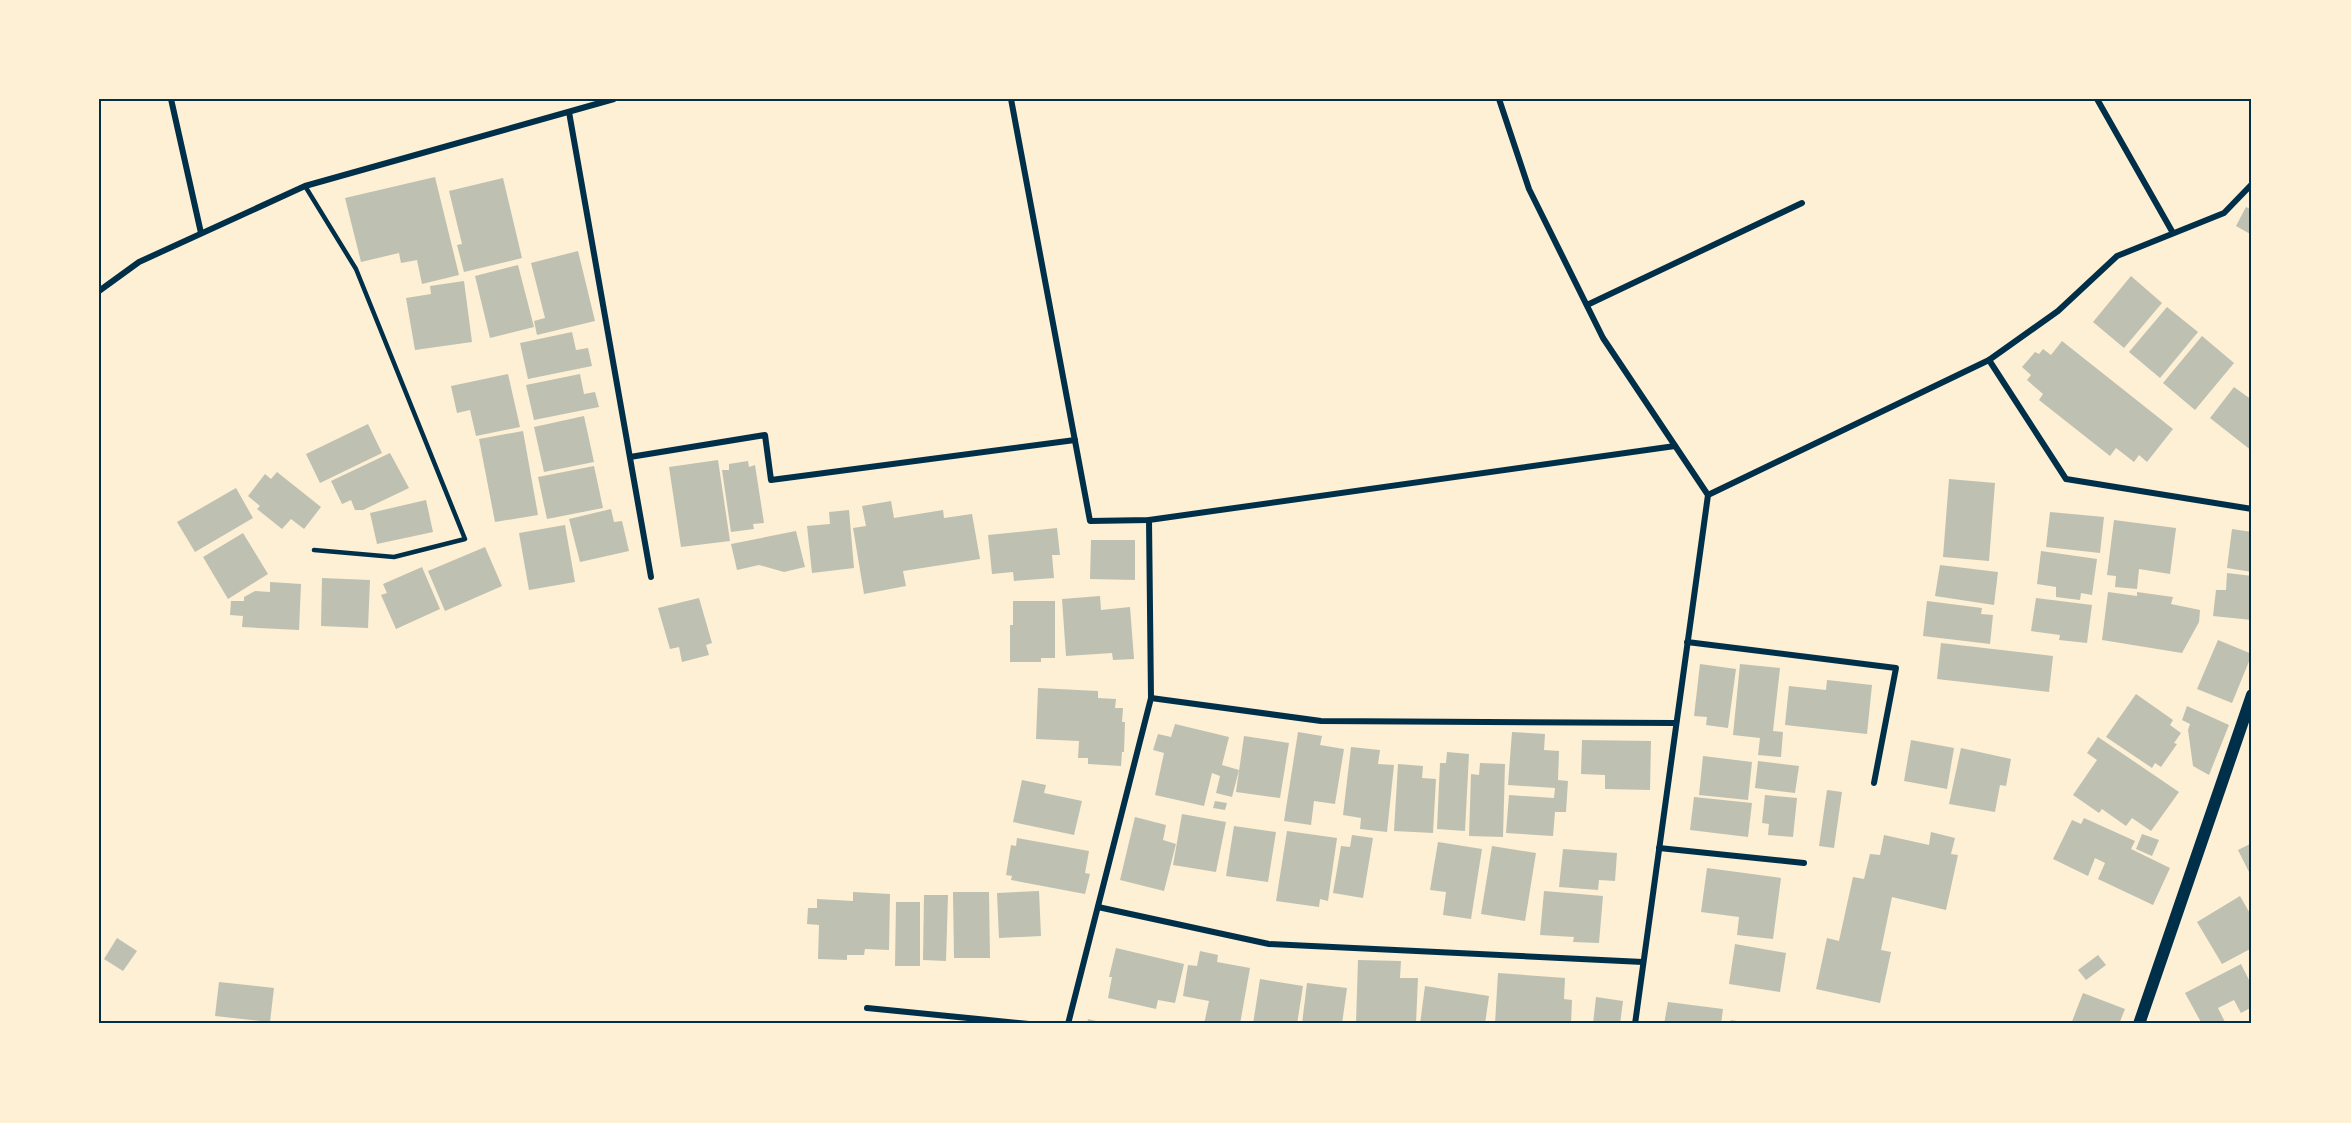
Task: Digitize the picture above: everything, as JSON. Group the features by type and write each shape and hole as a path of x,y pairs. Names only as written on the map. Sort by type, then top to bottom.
{"main road":[{"path":"2139,1024 2252,695"}],"street":[{"path":"171,99 201,233"},
{"path":"99,291 139,262 305,186 614,99"},
{"path":"1011,99 1090,521 1149,520 1676,446"},
{"path":"1499,99 1529,189 1603,338 1708,495 1635,1024"},
{"path":"2097,99 2173,233"},
{"path":"569,112 651,577"},
{"path":"1708,495 1989,360 2058,311 2117,256 2224,213 2252,184"},
{"path":"1587,305 1802,203"},
{"path":"1989,360 2066,479 2252,509"},
{"path":"630,457 765,435 771,480 1075,440"},
{"path":"1068,1024 1151,698 1149,520"},
{"path":"1688,642 1896,668 1874,783"},
{"path":"1151,698 1321,720 1676,723"},
{"path":"1659,848 1804,863"},
{"path":"1098,907 1269,944 1643,962"},
{"path":"867,1008 1029,1024"}],"lane":[{"path":"305,186 356,269 465,539 394,557 314,550"}],"building":[{"path":"435,177 459,275 422,284 417,260 401,263 399,253 361,262 345,198"},
{"path":"503,178 522,258 464,272 457,245 462,244 449,191"},
{"path":"2246,207 2252,210 2252,235 2236,226"},
{"path":"578,251 595,321 537,335 534,321 545,318 531,263"},
{"path":"518,265 534,327 490,338 475,276"},
{"path":"2131,276 2162,303 2124,348 2093,322"},
{"path":"464,281 472,342 415,350 406,298 431,294 430,286"},
{"path":"2167,307 2198,332 2160,378 2129,352"},
{"path":"572,332 576,350 588,348 592,366 528,379 520,343"},
{"path":"2202,336 2234,363 2195,410 2163,383"},
{"path":"2062,341 2173,429 2147,462 2139,455 2134,462 2116,448 2110,456 2039,400 2043,394 2027,380 2031,375 2022,367 2035,352 2039,354 2043,349 2051,355"},
{"path":"508,374 520,427 476,436 470,410 457,413 451,386"},
{"path":"580,374 584,394 595,392 599,407 534,420 526,385"},
{"path":"2234,387 2252,400 2252,451 2210,418"},
{"path":"584,416 594,462 544,472 534,427"},
{"path":"368,424 382,453 320,483 306,454"},
{"path":"523,431 538,515 495,522 479,439"},
{"path":"390,453 409,488 363,510 355,510 351,500 342,504 331,481"},
{"path":"718,460 730,541 681,547 669,467"},
{"path":"748,461 749,467 755,465 764,523 753,524 754,529 731,532 722,470 729,470 729,464"},
{"path":"594,466 603,508 547,519 538,477"},
{"path":"277,472 321,507 304,529 291,519 282,529 257,509 260,506 248,496 265,474 271,479"},
{"path":"1949,479 1995,483 1989,561 1943,557"},
{"path":"236,488 253,518 195,552 177,522"},
{"path":"426,500 433,532 377,544 370,513"},
{"path":"891,501 894,518 943,510 944,518 972,514 980,559 903,571 906,586 864,594 853,528 866,526 862,506"},
{"path":"611,509 614,522 622,521 629,551 580,562 569,519"},
{"path":"849,510 854,568 812,573 807,526 830,524 829,512"},
{"path":"2050,512 2104,517 2100,553 2046,547"},
{"path":"2114,520 2176,528 2170,574 2139,569 2137,589 2115,587 2116,576 2107,575"},
{"path":"565,525 575,582 529,590 519,533"},
{"path":"1057,528 1060,555 1052,555 1054,578 1014,581 1013,572 992,574 988,535"},
{"path":"2232,529 2252,532 2252,572 2227,568"},
{"path":"796,531 805,567 784,572 759,565 737,570 731,544"},
{"path":"243,533 268,574 228,599 203,557"},
{"path":"1091,540 1135,540 1135,580 1090,579"},
{"path":"485,547 502,586 445,611 428,571"},
{"path":"2041,551 2097,559 2092,595 2081,593 2080,600 2056,597 2056,587 2037,584"},
{"path":"1940,565 1998,572 1994,605 1935,596"},
{"path":"422,567 440,609 396,629 381,595 387,593 383,584"},
{"path":"2227,573 2252,576 2252,620 2213,616 2216,590 2226,590"},
{"path":"322,578 370,580 368,628 321,626"},
{"path":"270,582 301,584 299,630 242,627 243,616 230,615 231,601 244,601 244,597 255,591 270,592"},
{"path":"2108,592 2137,596 2137,592 2173,597 2171,604 2200,610 2199,622 2182,653 2102,640"},
{"path":"1100,596 1101,610 1130,607 1134,659 1113,660 1112,653 1066,656 1062,599"},
{"path":"699,598 712,643 706,645 709,655 682,662 679,647 670,649 658,608"},
{"path":"2036,598 2092,605 2087,643 2059,640 2060,635 2031,631"},
{"path":"1013,601 1055,601 1055,658 1041,658 1041,662 1010,662 1010,625 1013,625"},
{"path":"1927,601 1982,608 1981,614 1993,615 1990,644 1923,636"},
{"path":"2218,640 2252,654 2232,703 2197,689"},
{"path":"1941,643 2053,656 2049,692 1937,679"},
{"path":"1700,664 1736,669 1728,728 1706,725 1707,717 1694,716"},
{"path":"1740,664 1780,668 1773,731 1783,732 1781,757 1758,755 1760,738 1733,735"},
{"path":"1827,680 1872,685 1867,734 1785,725 1789,686 1826,690"},
{"path":"1038,688 1098,691 1098,698 1116,699 1115,708 1123,708 1122,722 1125,722 1121,766 1088,764 1088,758 1078,758 1079,741 1036,739"},
{"path":"2136,694 2173,720 2170,725 2181,733 2174,743 2177,744 2161,767 2155,763 2152,768 2106,737"},
{"path":"2187,706 2229,725 2209,775 2193,766 2188,730 2190,724 2182,720"},
{"path":"1175,724 1229,737 1222,765 1239,770 1232,797 1216,793 1220,776 1212,773 1204,806 1155,795 1164,753 1153,750 1158,734 1171,737"},
{"path":"1298,732 1322,736 1320,745 1344,749 1335,804 1314,801 1311,825 1284,821"},
{"path":"1512,732 1545,734 1544,750 1559,751 1558,780 1568,781 1566,812 1555,812 1553,836 1506,833 1509,795 1554,798 1555,788 1508,785"},
{"path":"1244,736 1289,743 1280,798 1236,792"},
{"path":"2098,737 2179,792 2151,831 2132,818 2126,826 2102,809 2099,813 2073,795 2097,760 2087,753"},
{"path":"1582,740 1651,741 1650,790 1605,789 1605,775 1581,774"},
{"path":"1911,740 1954,748 1947,789 1904,781"},
{"path":"1351,747 1380,750 1378,764 1394,765 1387,832 1360,829 1361,818 1343,815"},
{"path":"1961,748 2011,759 2006,786 2000,785 1995,812 1949,804"},
{"path":"1447,752 1469,754 1465,831 1437,829 1440,763 1446,763"},
{"path":"1703,756 1752,762 1748,800 1699,795"},
{"path":"1758,761 1799,766 1795,793 1755,788"},
{"path":"1480,763 1505,764 1503,837 1469,836 1471,774 1479,775"},
{"path":"1398,764 1423,766 1422,778 1436,779 1433,833 1394,831"},
{"path":"1022,780 1046,785 1044,793 1082,801 1074,835 1013,822"},
{"path":"1827,790 1842,792 1834,848 1819,846"},
{"path":"1765,795 1797,798 1793,837 1768,835 1769,824 1762,823"},
{"path":"1694,797 1752,803 1748,837 1690,830"},
{"path":"1215,801 1227,803 1225,810 1213,808"},
{"path":"1182,814 1226,822 1216,872 1173,865"},
{"path":"1135,817 1166,825 1163,840 1176,844 1164,891 1120,880"},
{"path":"2084,818 2135,841 2131,849 2170,868 2153,905 2098,879 2105,863 2095,858 2088,876 2053,859 2072,820 2081,824"},
{"path":"1234,826 1276,832 1268,882 1226,876"},
{"path":"1287,831 1337,838 1328,901 1320,899 1319,907 1276,901"},
{"path":"1931,832 1955,838 1951,854 1958,855 1946,910 1892,897 1881,950 1891,952 1880,1003 1816,989 1827,938 1839,941 1853,877 1864,879 1870,854 1880,855 1884,835 1929,845"},
{"path":"2142,834 2159,840 2152,856 2136,849"},
{"path":"1352,835 1373,838 1363,898 1333,893 1341,846 1350,847"},
{"path":"1017,838 1089,851 1085,873 1090,874 1085,894 1011,880 1012,876 1006,875 1011,845 1016,846"},
{"path":"1438,842 1482,849 1471,919 1443,915 1446,892 1430,890"},
{"path":"2252,843 2252,878 2238,850"},
{"path":"1492,846 1536,853 1525,921 1481,914"},
{"path":"1563,849 1617,853 1615,881 1599,880 1598,890 1559,887"},
{"path":"1707,868 1781,878 1773,939 1737,935 1739,917 1701,912"},
{"path":"1039,891 1041,936 999,938 997,893"},
{"path":"1544,891 1603,896 1599,943 1573,942 1574,937 1540,935"},
{"path":"853,892 890,894 889,950 865,949 864,955 847,955 847,960 818,959 819,925 807,924 808,908 817,908 817,899 853,901"},
{"path":"953,892 989,892 990,958 954,958"},
{"path":"924,895 948,895 946,961 923,960"},
{"path":"2240,896 2252,917 2252,948 2222,964 2197,922"},
{"path":"896,902 920,902 920,966 895,966"},
{"path":"117,938 137,951 123,971 104,959"},
{"path":"1735,944 1786,953 1780,992 1729,984"},
{"path":"1116,948 1184,964 1175,1003 1158,1000 1156,1009 1108,998 1112,977 1109,977"},
{"path":"1200,951 1218,955 1217,962 1250,968 1240,1024 1204,1024 1209,1001 1183,996 1188,965 1197,966"},
{"path":"2098,955 2106,965 2086,980 2078,970"},
{"path":"1358,960 1401,961 1400,978 1418,978 1416,1024 1356,1023"},
{"path":"2241,964 2252,986 2252,1007 2241,1013 2234,1000 2218,1008 2225,1022 2202,1024 2185,993"},
{"path":"1498,973 1565,978 1564,999 1572,1000 1571,1024 1495,1024"},
{"path":"1260,979 1303,986 1297,1024 1253,1024"},
{"path":"219,982 274,988 270,1022 215,1016"},
{"path":"1307,983 1347,988 1342,1024 1302,1024"},
{"path":"1425,986 1489,996 1485,1024 1420,1024"},
{"path":"2083,993 2125,1009 2119,1024 2071,1024"},
{"path":"1596,997 1623,1001 1620,1024 1593,1024"},
{"path":"1668,1002 1723,1009 1721,1024 1664,1024"},
{"path":"1088,1019 1105,1023 1105,1024 1087,1024"},
{"path":"1731,1020 1749,1023 1749,1024 1730,1024"}]}
